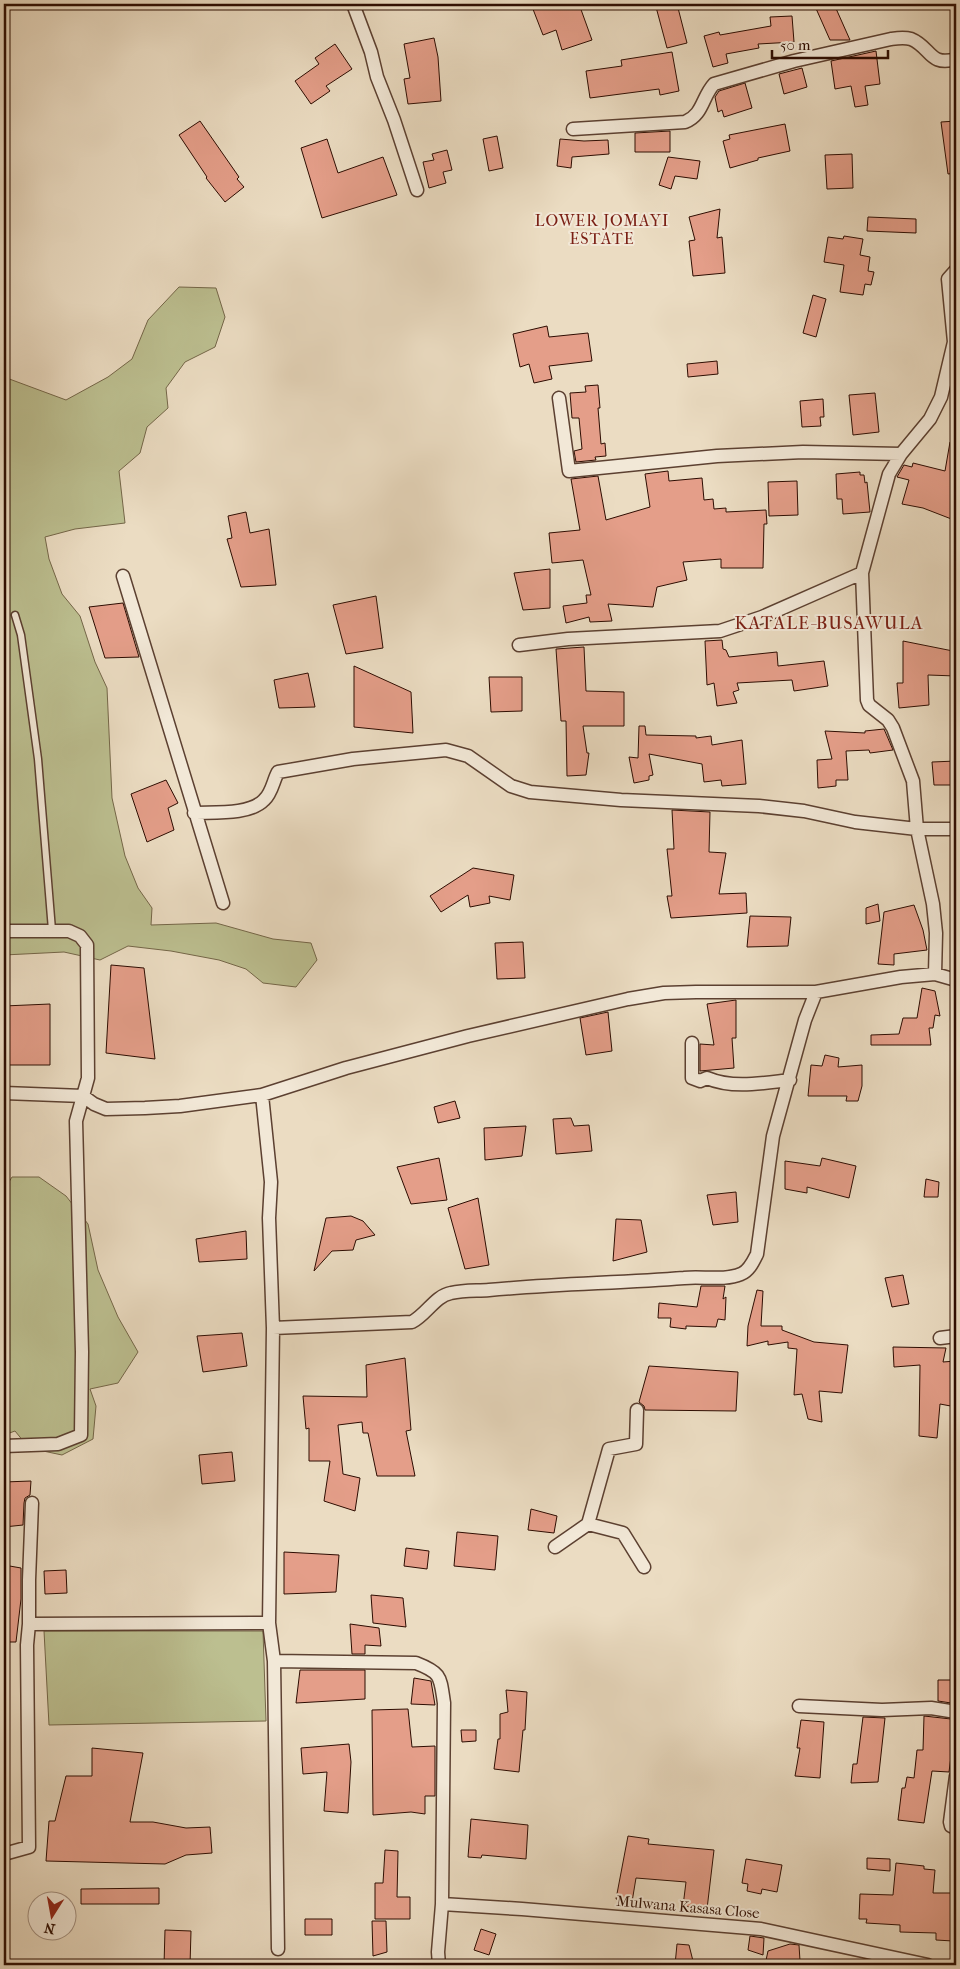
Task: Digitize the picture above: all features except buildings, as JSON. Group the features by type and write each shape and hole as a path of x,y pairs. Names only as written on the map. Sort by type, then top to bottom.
{"street":[{"path":"353,4 417,190"},
{"path":"573,129 685,122 693,119 699,112 707,92 714,84 794,61 891,39 903,37 913,40 935,60 949,61 956,59"},
{"path":"935,974 936,933 933,904 917,829 913,781 888,720 869,705 867,700 862,572 888,474 900,454 930,419 941,397 954,342 948,279 956,270"},
{"path":"558,398 569,472 717,456 803,452 900,454"},
{"path":"519,645 568,639 720,631 762,617 862,572"},
{"path":"123,576 223,903"},
{"path":"194,813 241,811 263,802 278,772 353,759 446,750 468,756 510,786 530,792 621,800 758,806 804,812 855,822 917,829 956,829"},
{"path":"4,931 69,931 80,936 87,945 88,1078 76,1121 82,1352 81,1435 58,1444 4,1446"},
{"path":"4,1093 83,1096 94,1104 106,1109 180,1106 262,1095 346,1068 468,1036 628,999 696,992 816,992 901,977 935,974 956,980"},
{"path":"273,1328 412,1322 422,1317 438,1299 449,1293 461,1291 527,1285 732,1277 743,1274 752,1266 757,1254 773,1136 805,1020 816,992"},
{"path":"692,1043 692,1078 700,1081 707,1078 717,1083 750,1084 790,1080"},
{"path":"262,1095 270,1182 269,1218 273,1328 269,1623 274,1661 278,1949"},
{"path":"940,1338 956,1336"},
{"path":"555,1546 588,1524 609,1448 636,1444 637,1410"},
{"path":"4,1854 29,1847 27,1645 32,1503"},
{"path":"588,1524 622,1533 644,1568"},
{"path":"29,1624 269,1623"},
{"path":"274,1661 416,1663 433,1669 441,1682 444,1703 442,1904 438,1952 439,1965"},
{"path":"799,1706 882,1710 931,1708 956,1712"},
{"path":"956,1776 950,1822 950,1826 956,1828"},
{"name":"Mulwana Kasasa Close","path":"442,1904 761,1929 928,1965"}],"lane":[{"path":"16,615 21,635 38,759 52,930"}],"green space":[{"path":"179,287 216,288 225,317 215,347 185,362 166,388 168,408 147,427 140,453 119,471 125,523 75,529 45,537 49,559 62,594 80,616 95,662 107,688 112,798 125,856 138,888 152,908 151,925 216,923 273,939 311,943 317,960 296,987 263,983 246,969 219,960 171,951 128,946 100,960 64,952 4,955 4,377 66,400 108,377 132,359 148,320"},
{"path":"12,1177 39,1177 66,1196 88,1224 98,1270 118,1317 138,1352 118,1383 90,1389 96,1406 93,1439 62,1455 29,1448 15,1431 4,1435 4,1190"},
{"path":"44,1631 263,1631 266,1721 49,1725"}],"district":[{"name":"LOWER JOMAYI ESTATE","path":"602,229"},
{"name":"KATALE-BUSAWULA","path":"829,623"}]}
